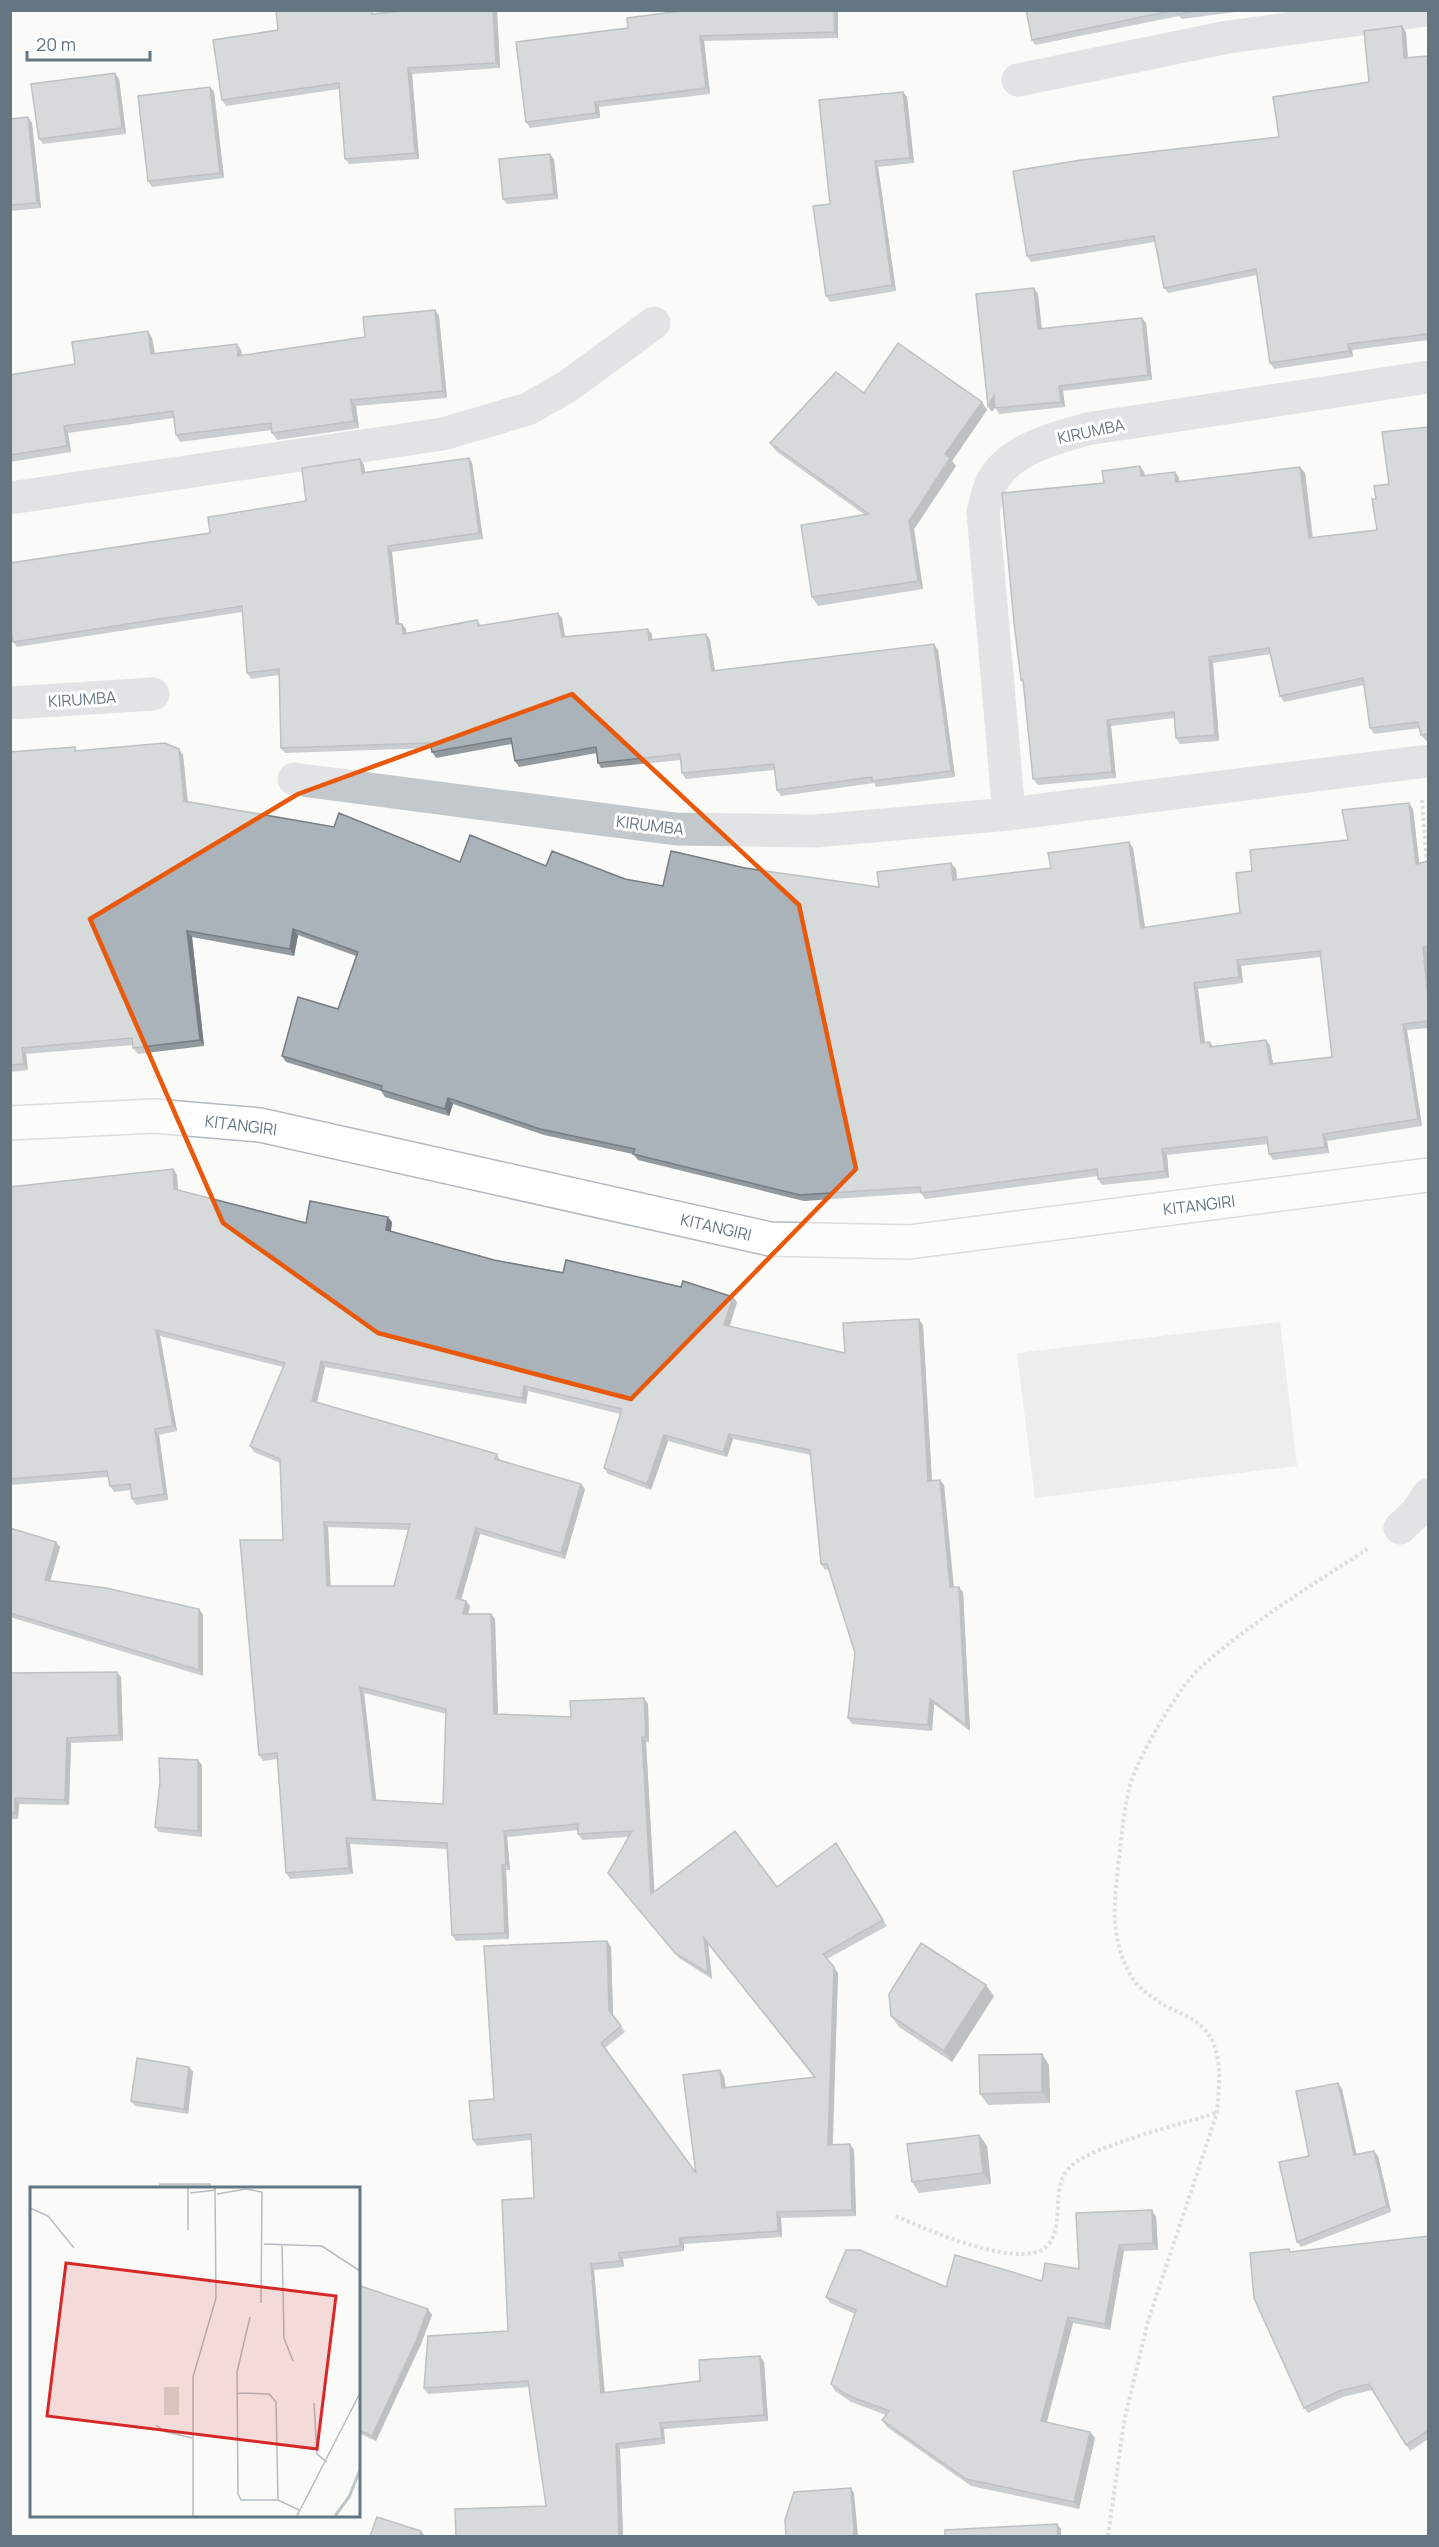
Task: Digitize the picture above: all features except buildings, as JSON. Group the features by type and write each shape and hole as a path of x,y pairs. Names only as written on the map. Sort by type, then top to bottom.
{"main road":[{"name":"KITANGIRI","path":"10,1123 36,1119 154,1116 260,1125 770,1239 909,1242 1428,1175"}],"street":[{"path":"1018,80 1228,37 1427,10"},
{"path":"10,498 444,434 528,409 568,386 654,323"},
{"name":"KIRUMBA","path":"1009,814 983,512 993,480 1012,460 1047,440 1087,429 1428,377"},
{"name":"KIRUMBA","path":"10,703 153,694"},
{"name":"KIRUMBA","path":"294,779 676,829 815,831 1009,814 1424,762"},
{"path":"1400,1528 1417,1512 1428,1495"}],"path":[{"path":"1424,762 1428,868"},
{"path":"1108,2536 1124,2422 1148,2321 1217,2113 1220,2082 1217,2050 1209,2035 1198,2023 1163,2006 1136,1983 1124,1964 1114,1931 1115,1894 1131,1782 1158,1725 1200,1668 1304,1590 1400,1528"},
{"path":"896,2216 980,2248 1013,2255 1039,2251 1051,2243 1056,2226 1059,2186 1071,2166 1092,2154 1146,2134 1217,2113"}],"highlighted area":[{"path":"572,694 799,905 856,1169 631,1399 378,1333 223,1223 90,919 298,794"}],"shaded area":[{"path":"1280,1322 1297,1466 1035,1498 1017,1353"}]}
